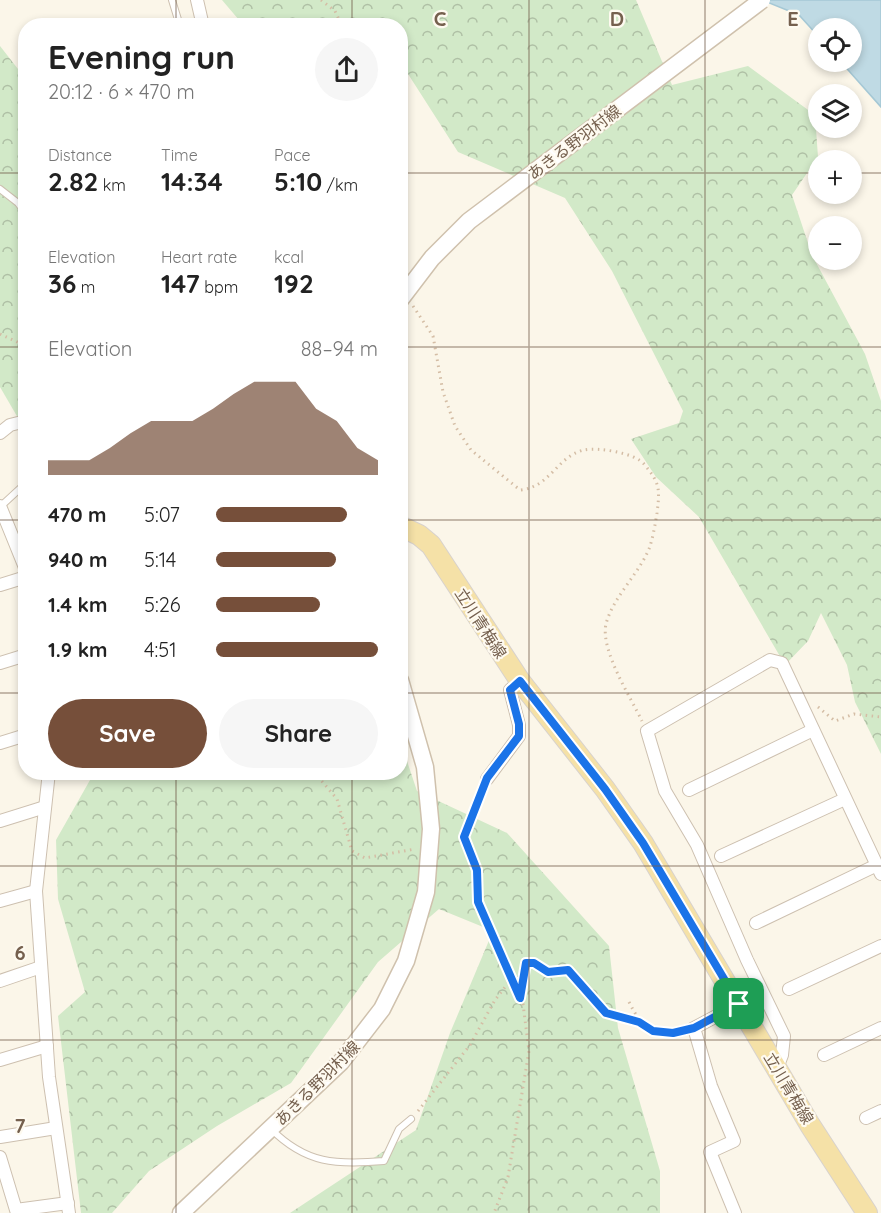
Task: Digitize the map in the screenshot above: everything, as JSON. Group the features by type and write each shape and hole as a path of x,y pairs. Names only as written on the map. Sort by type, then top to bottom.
{"main road":[{"name":"あきる野羽村線","path":"408,293 437,252 469,221 762,0"},
{"name":"立川青梅線","path":"408,530 431,545 520,681 598,780 643,843 777,1068 867,1213"},
{"name":"あきる野羽村線","path":"181,1213 341,1062 365,1033 388,999 406,961 420,921 428,879 431,846 427,780 408,710"}],"street":[{"path":"197,0 201,18"},
{"path":"0,433 10,425 18,423"},
{"path":"1,506 18,550"},
{"path":"0,585 18,579"},
{"path":"0,663 18,657"},
{"path":"756,923 879,870 782,663 770,660 647,731 665,791 697,845 747,960 784,1036 782,1055 777,1068"},
{"path":"487,778 519,736 519,724 510,690 520,681"},
{"path":"689,790 813,730"},
{"path":"0,743 18,737"},
{"path":"0,1157 16,1209 68,1208 47,1046 36,891 48,780"},
{"path":"721,856 844,799"},
{"path":"0,821 45,807"},
{"path":"0,901 36,891"},
{"path":"789,989 881,946"},
{"path":"0,981 41,967"},
{"path":"735,1213 710,1152 734,1141 711,1086 694,1028 739,1004"},
{"path":"825,1055 881,1028"},
{"path":"0,1060 47,1046"},
{"path":"866,1118 881,1111"},
{"path":"0,1137 56,1128"}],"lane":[{"path":"172,0 178,18"},
{"path":"0,189 18,203"},
{"path":"1,506 18,490"},
{"path":"270,1129 285,1144 320,1160 345,1164 384,1161 399,1129 411,1119"}],"path":[{"path":"321,0 335,11 338,18"},
{"path":"408,304 433,336 443,392 455,426 471,450 520,490 532,489 546,480 567,459 584,450 617,452 639,458 654,476 660,490 649,548 606,625 607,643 614,663 647,731"},
{"path":"0,334 18,342"},
{"path":"831,720 854,714 881,717"},
{"path":"487,778 464,837 477,870 478,902 520,998 529,1051 508,1177 494,1213"},
{"path":"321,780 337,799 352,851 365,858 431,846"},
{"path":"520,998 526,963 534,963 548,972 568,970 606,1013 639,1022 653,1031 673,1033 694,1028"},
{"path":"411,1119 470,1045 495,1000 512,978"},
{"path":"629,1002 639,1022"}],"green space":[{"path":"222,0 636,0 672,85 748,66 808,110 808,138 817,138 818,150 808,150 808,172 792,195 808,243 808,270 820,270 865,354 881,401 881,754 855,702 847,665 821,613 808,641 785,665 699,517 656,477 631,439 679,423 683,411 612,271 565,198 458,152 408,74 408,18 237,18"},
{"path":"0,46 18,69 18,418 0,387"},
{"path":"408,764 417,791 507,833 609,946 618,1028 660,1171 660,1213 290,1213 416,1130 450,1033 493,931 439,909 378,962 291,1083 217,1126 149,1171 112,1213 81,1213 58,1016 85,992 58,899 56,840 90,780 408,780"}],"water":[{"path":"762,0 881,0 881,107 850,72 862,72 862,18 808,18 808,25 799,15"}],"route":[{"path":"520,681 605,789 643,843 679,899 739,1004 694,1028 673,1033 653,1031 639,1022 606,1013 568,970 548,972 534,963 526,963 522,974 520,998 478,902 477,870 464,837 487,778 519,736 519,724 510,690 520,681"}]}
